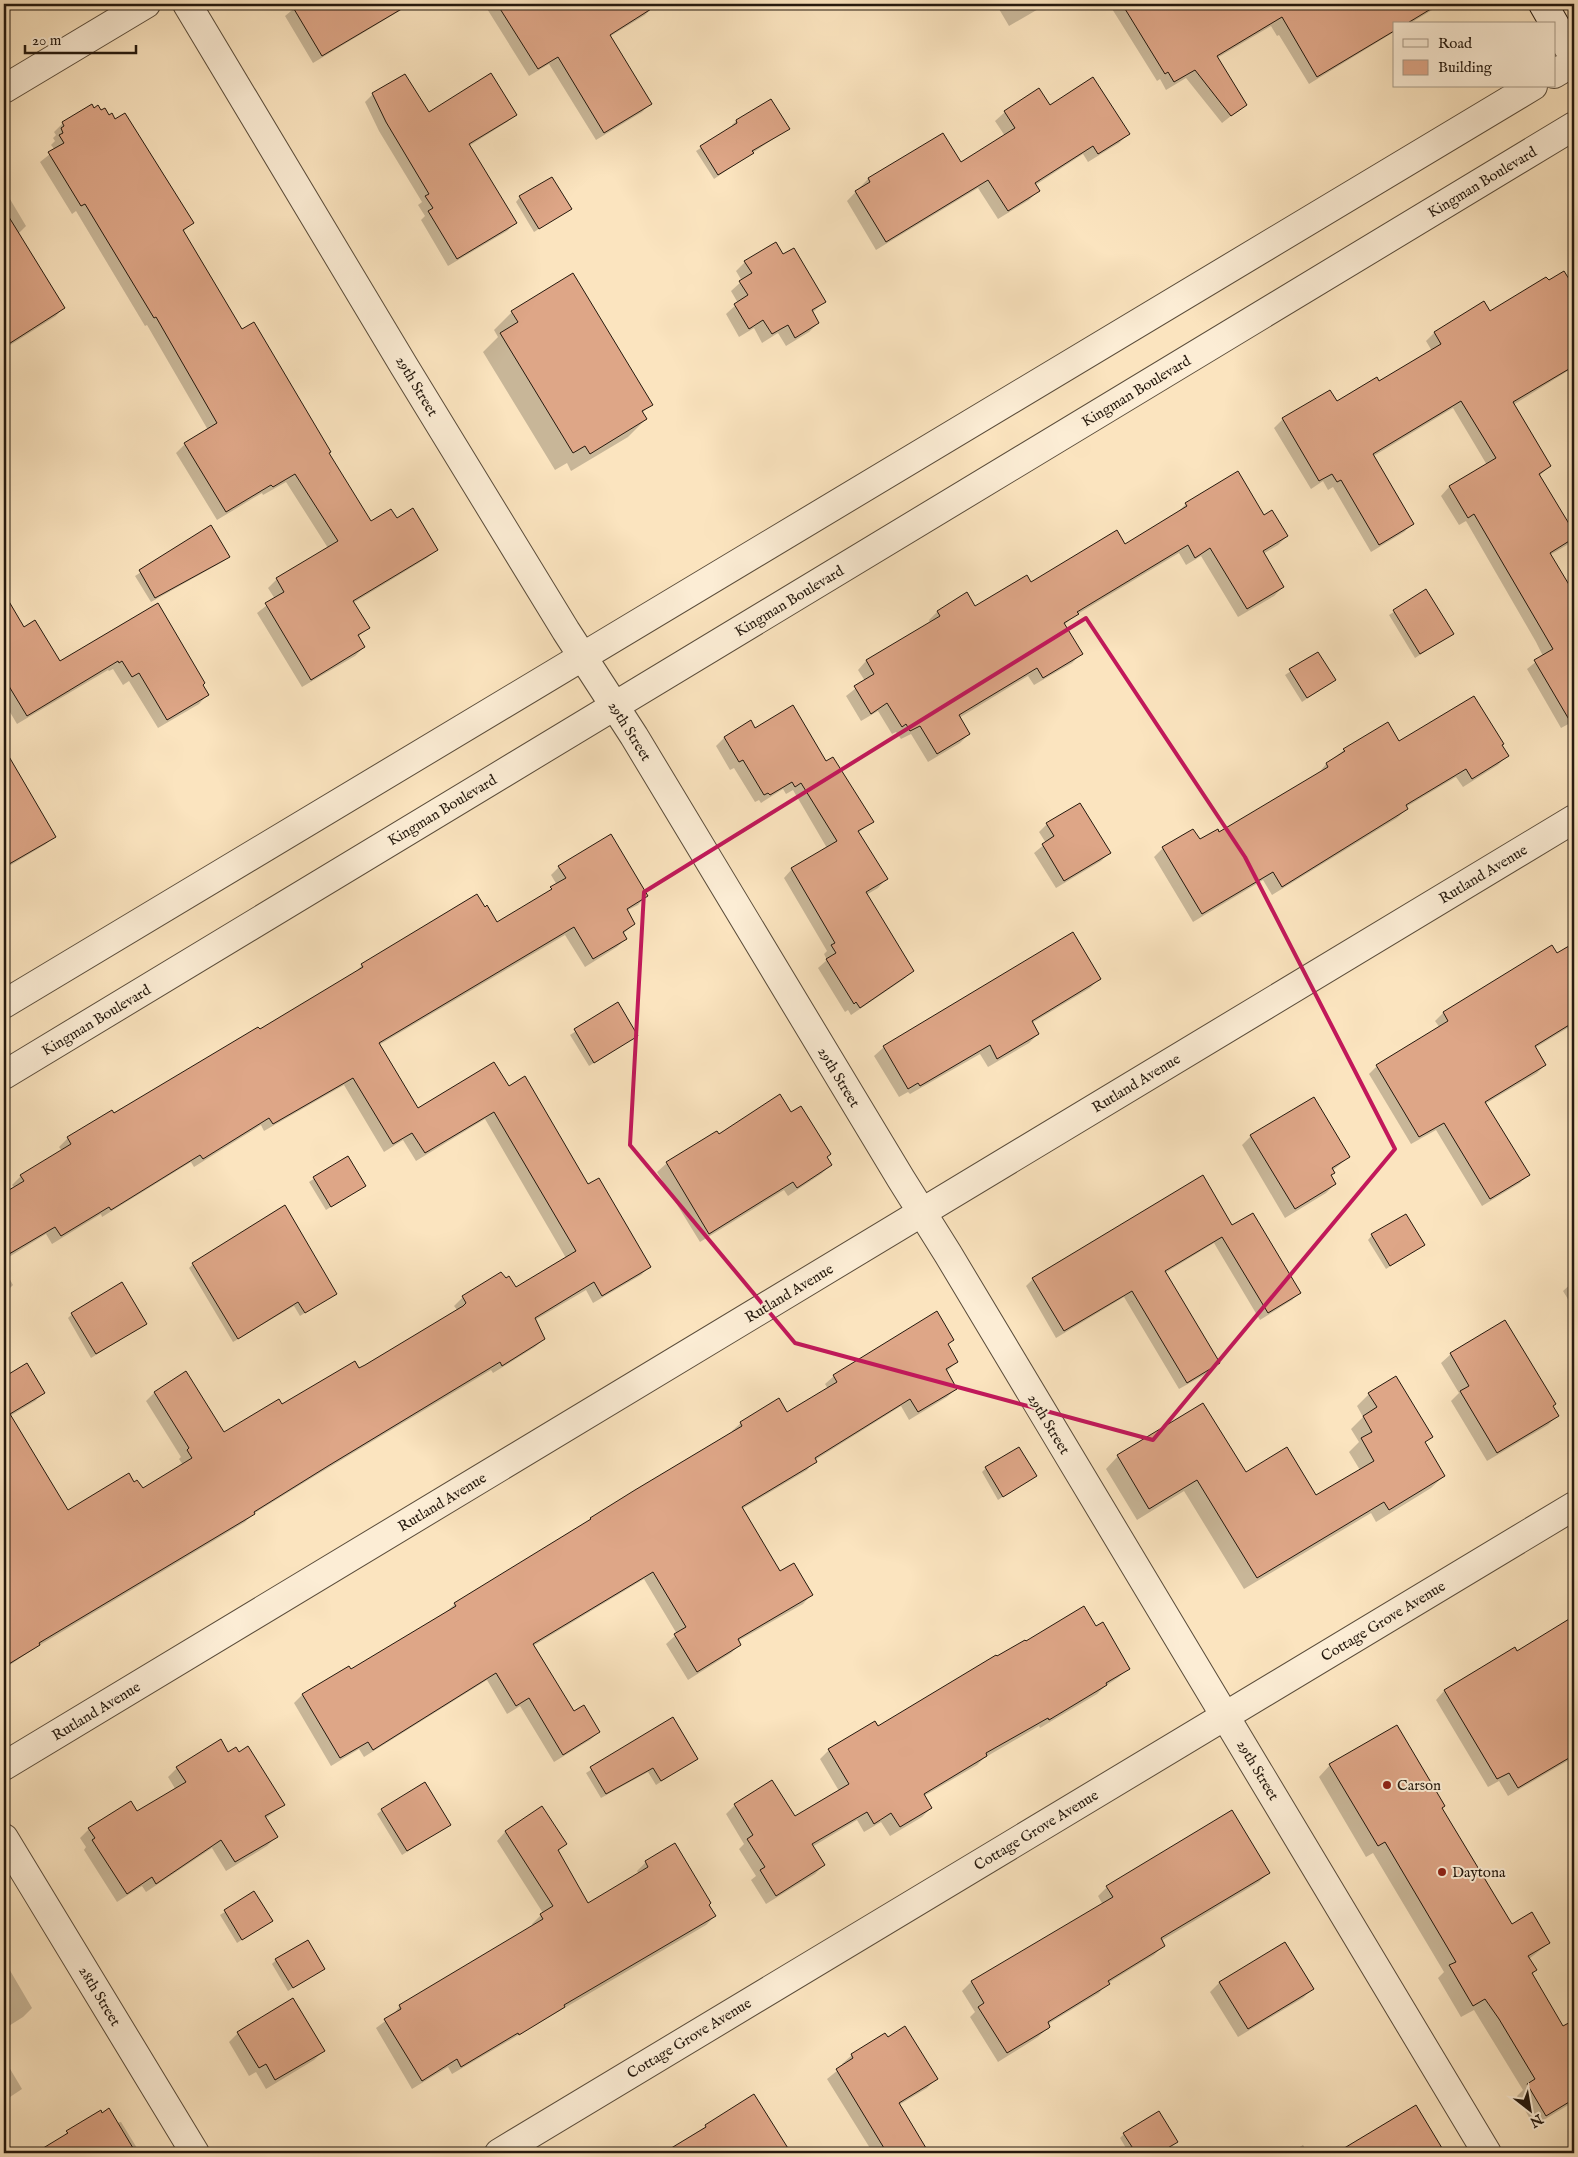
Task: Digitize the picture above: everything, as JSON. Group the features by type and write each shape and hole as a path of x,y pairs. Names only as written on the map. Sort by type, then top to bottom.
{"street":[{"path":"4,89 146,4"},
{"name":"29th Street","path":"187,4 404,366 614,706 922,1213 1487,2153"},
{"path":"1543,4 1553,22"},
{"path":"1556,27 1574,58"},
{"path":"1556,73 1574,62"},
{"path":"4,1004 1530,88"},
{"name":"Kingman Boulevard","path":"4,1075 1574,126"},
{"name":"Rutland Avenue","path":"4,1766 1574,819"},
{"name":"Cottage Grove Avenue","path":"499,2153 1574,1506"},
{"name":"28th Street","path":"4,1838 195,2153"}],"highlighted area":[{"path":"1086,618 1245,857 1395,1149 1153,1440 795,1343 630,1145 644,892"}],"building":[{"path":"291,4 410,4 322,56"},
{"path":"497,4 659,4 610,35 652,104 604,133 558,57 538,69"},
{"path":"1122,4 1439,4 1409,22 1393,22 1393,32 1317,77 1282,17 1217,56 1247,105 1231,116 1195,70 1174,82 1168,72 1165,74"},
{"path":"491,73 517,115 469,144 517,223 457,259 428,211 433,208 425,196 429,194 386,122 372,93 405,74 429,112"},
{"path":"1093,77 1130,134 1098,154 1093,146 1035,183 1040,191 1008,211 988,180 886,242 855,191 870,182 868,178 943,133 961,162 1015,128 1004,111 1039,88 1050,105"},
{"path":"771,99 790,129 752,151 754,153 718,175 700,146 737,123 736,120"},
{"path":"92,104 94,108 98,105 101,110 105,108 109,115 112,113 115,119 125,113 194,223 183,230 242,329 254,322 331,452 329,453 371,521 391,509 397,518 413,508 438,550 353,601 370,628 358,635 365,647 311,680 265,603 284,592 276,578 338,541 295,474 273,487 271,485 226,512 184,443 217,423 156,317 154,318 85,204 81,206 48,152 64,143 59,135 63,133 61,128 64,126 62,122"},
{"path":"552,177 572,209 539,229 519,196"},
{"path":"4,209 65,308 4,347"},
{"path":"776,242 783,254 794,248 826,302 812,310 819,323 795,338 788,325 772,334 763,320 749,329 734,304 748,295 739,281 752,273 744,261"},
{"path":"1564,271 1574,287 1574,366 1513,402 1551,466 1539,474 1574,532 1574,538 1550,553 1574,593 1574,728 1534,660 1553,649 1474,514 1468,518 1449,486 1496,458 1461,401 1373,454 1414,524 1379,545 1341,480 1337,482 1332,474 1319,481 1282,418 1330,390 1337,401 1377,377 1379,381 1441,344 1434,332 1484,301 1490,311 1546,277 1549,280"},
{"path":"573,273 653,405 642,411 647,419 590,454 585,446 573,453 500,333 518,322 511,311"},
{"path":"1238,471 1264,515 1272,510 1288,536 1263,551 1284,587 1247,609 1210,548 1195,558 1188,545 1077,612 1079,614 1064,623 1083,654 1043,678 1037,668 959,715 970,734 937,754 920,726 910,731 906,724 902,727 887,703 871,714 854,686 874,674 866,660 940,616 937,611 967,592 975,606 1027,575 1031,582 1117,530 1125,544 1187,506 1185,503"},
{"path":"211,525 230,557 155,598 139,570"},
{"path":"1426,589 1454,634 1420,654 1393,610"},
{"path":"4,593 24,627 35,620 60,661 158,603 205,683 203,685 209,695 167,720 139,673 132,677 122,661 119,663 118,661 27,716 4,678"},
{"path":"1318,652 1336,680 1307,698 1289,669"},
{"path":"1474,696 1504,744 1502,745 1509,756 1472,779 1466,769 1406,805 1408,809 1282,887 1273,872 1202,914 1162,847 1193,829 1200,839 1218,829 1219,832 1328,767 1326,763 1345,751 1343,749 1388,722 1399,741"},
{"path":"793,705 826,761 833,757 874,822 858,831 888,879 866,892 914,971 860,1008 856,1002 854,1004 826,959 836,953 831,945 835,943 791,868 837,841 801,783 795,787 792,782 770,795 768,793 764,795 743,760 739,762 724,737 751,720 755,728"},
{"path":"4,748 56,837 4,867"},
{"path":"1080,803 1111,853 1064,881 1042,844 1054,836 1046,823"},
{"path":"611,834 648,896 627,909 635,924 623,932 627,939 593,959 574,927 379,1043 418,1108 494,1062 509,1086 525,1076 588,1184 599,1178 651,1267 602,1296 594,1282 535,1318 545,1339 502,1366 500,1362 328,1466 254,1512 255,1514 39,1643 40,1645 4,1667 4,1377 27,1363 45,1393 10,1414 68,1510 129,1473 134,1482 137,1480 143,1488 192,1458 187,1450 189,1448 154,1392 186,1371 224,1432 279,1399 282,1404 355,1361 359,1368 365,1365 463,1306 466,1303 462,1296 501,1272 506,1278 509,1276 516,1287 576,1251 494,1112 425,1153 412,1133 393,1144 353,1078 273,1124 269,1118 203,1159 200,1155 111,1210 109,1207 61,1236 55,1227 4,1257 4,1193 24,1181 20,1175 71,1144 67,1137 112,1110 114,1113 258,1027 260,1029 363,967 361,964 477,894 485,907 487,905 497,922 552,889 550,887 566,878 558,866"},
{"path":"1073,932 1101,979 1032,1021 1039,1034 997,1059 990,1045 920,1086 918,1083 908,1089 883,1046"},
{"path":"1574,943 1574,1022 1535,1046 1546,1065 1485,1102 1530,1175 1490,1199 1444,1123 1419,1137 1376,1065 1448,1021 1443,1012 1552,945 1557,953"},
{"path":"618,1002 638,1036 594,1063 574,1029"},
{"path":"780,1094 791,1112 801,1106 831,1154 827,1157 832,1165 797,1188 793,1182 709,1234 666,1162 715,1132 717,1131 719,1134"},
{"path":"1314,1097 1350,1157 1332,1168 1335,1173 1331,1175 1336,1184 1295,1209 1250,1135"},
{"path":"348,1156 366,1186 331,1207 313,1177"},
{"path":"1203,1175 1232,1225 1253,1213 1301,1293 1268,1313 1222,1237 1165,1271 1220,1363 1187,1383 1132,1291 1064,1331 1032,1278"},
{"path":"285,1205 337,1294 305,1313 298,1302 238,1339 192,1263"},
{"path":"1406,1214 1425,1245 1390,1266 1371,1234"},
{"path":"122,1282 147,1324 96,1354 71,1313"},
{"path":"937,1311 954,1340 948,1344 958,1362 946,1369 957,1389 918,1412 910,1399 815,1458 817,1462 742,1507 780,1571 794,1563 813,1595 738,1639 741,1645 697,1672 674,1634 686,1627 653,1572 533,1644 574,1711 584,1705 600,1732 563,1755 529,1698 516,1706 496,1673 373,1750 368,1742 340,1758 302,1694 349,1666 351,1669 456,1606 454,1603 742,1426 740,1422 779,1398 787,1412 837,1382 833,1375"},
{"path":"1505,1320 1556,1404 1553,1406 1559,1416 1497,1453 1460,1391 1469,1386 1450,1353"},
{"path":"1396,1376 1433,1437 1425,1442 1445,1476 1389,1510 1384,1502 1257,1578 1197,1480 1149,1509 1117,1455 1203,1403 1246,1472 1287,1447 1316,1495 1374,1461 1361,1438 1372,1432 1363,1416 1377,1407 1368,1393"},
{"path":"1019,1447 1037,1476 1003,1497 985,1467"},
{"path":"1084,1606 1096,1626 1103,1622 1130,1669 1049,1720 1048,1718 986,1753 987,1756 924,1794 932,1808 900,1827 891,1813 874,1824 867,1812 812,1844 825,1865 776,1896 760,1870 765,1867 747,1839 753,1835 734,1804 772,1780 795,1816 849,1784 828,1749 875,1721 878,1726 996,1655 1026,1641"},
{"path":"1574,1616 1574,1755 1518,1788 1509,1773 1497,1779 1444,1690 1515,1647 1517,1651"},
{"path":"673,1717 698,1759 661,1781 653,1768 606,1794 590,1767"},
{"path":"1397,1725 1445,1806 1442,1808 1512,1924 1532,1912 1550,1943 1528,1956 1537,1970 1532,1973 1563,2026 1574,2020 1574,2099 1546,2116 1527,2084 1535,2079 1499,2019 1485,1999 1473,2006 1449,1965 1456,1962 1385,1842 1378,1846 1329,1764"},
{"path":"221,1739 228,1752 236,1747 239,1752 248,1746 285,1805 265,1816 278,1837 235,1862 221,1840 156,1884 152,1877 127,1894 92,1840 95,1838 88,1828 131,1801 137,1811 186,1782 176,1767"},
{"path":"425,1782 451,1825 407,1851 381,1809"},
{"path":"542,1806 567,1844 558,1850 588,1903 648,1867 645,1861 675,1843 711,1903 709,1905 716,1916 564,2005 565,2007 519,2035 518,2033 461,2067 457,2059 422,2081 384,2019 401,2009 399,2005 543,1919 540,1914 553,1906 505,1831"},
{"path":"1232,1810 1270,1873 1161,1938 1165,1946 1108,1981 1110,1984 1048,2022 1049,2028 1007,2053 978,2007 984,2003 971,1981 1113,1897 1106,1886"},
{"path":"254,1891 273,1921 242,1940 224,1910"},
{"path":"308,1940 325,1969 293,1988 275,1959"},
{"path":"1285,1942 1314,1989 1248,2029 1219,1982"},
{"path":"293,1998 325,2051 275,2080 266,2064 259,2068 237,2032"},
{"path":"905,2026 938,2079 899,2103 929,2153 887,2153 836,2069 853,2058 851,2054 885,2033 888,2037"},
{"path":"754,2094 791,2153 663,2153 706,2127 705,2125"},
{"path":"1416,2105 1445,2153 1336,2153"},
{"path":"109,2108 136,2153 35,2153 68,2133 66,2131 101,2110 102,2113"},
{"path":"1159,2111 1178,2142 1159,2153 1136,2153 1123,2133"}],"place":[{"name":"Carson","path":"1387,1785"},
{"name":"Daytona","path":"1442,1872"}]}
